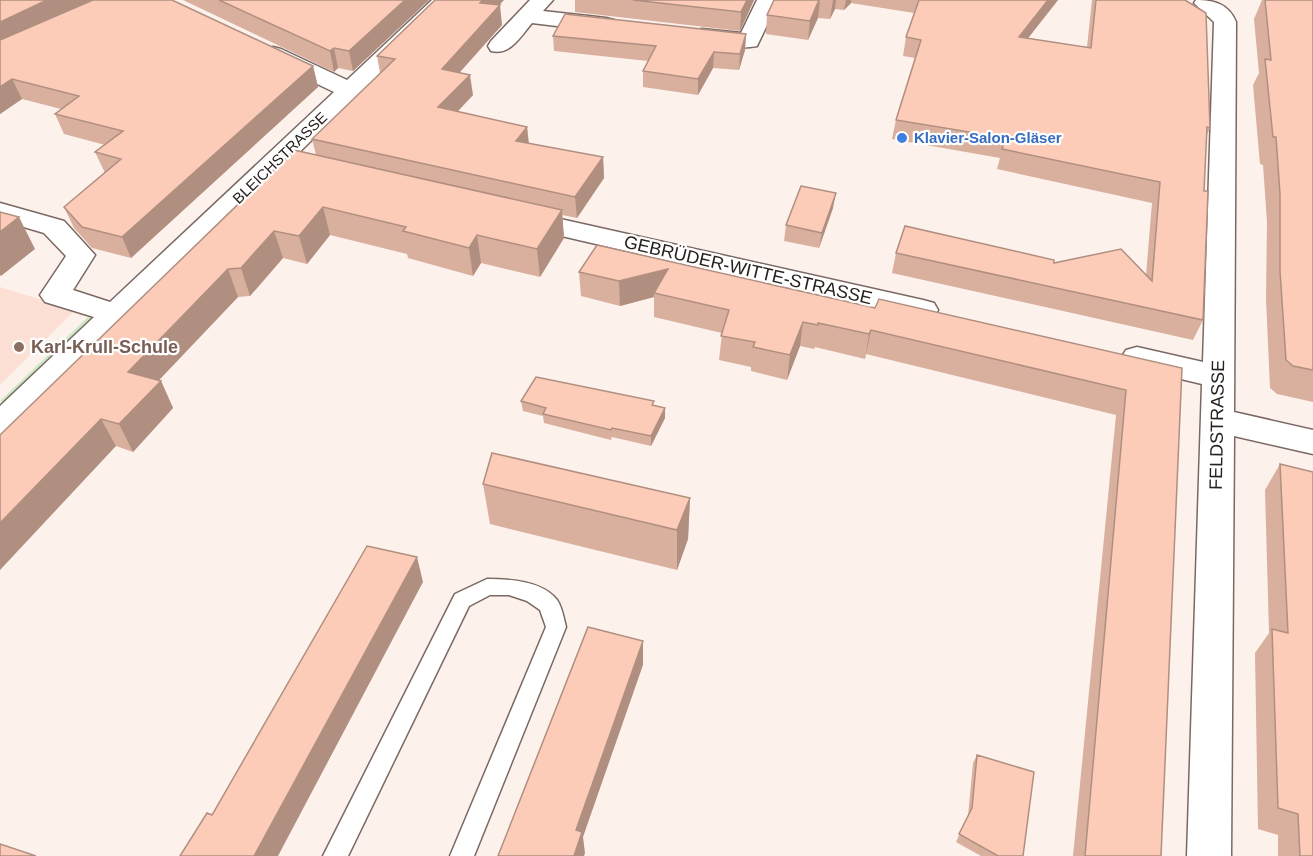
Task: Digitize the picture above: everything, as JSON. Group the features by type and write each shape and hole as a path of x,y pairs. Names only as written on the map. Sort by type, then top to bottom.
{"street":[{"name":"BLEICHSTRASSE","path":"0,425 116,314 290,164 349,90 444,0"},
{"path":"679,33 749,41 768,0"},
{"name":"FELDSTRASSE","path":"1206,3 1223,17 1225,22 1209,856"},
{"path":"499,46 535,8 632,28"},
{"path":"255,45 349,90"},
{"path":"0,211 54,227 81,255 55,295 116,314"},
{"name":"GEBRÜDER-WITTE-STRASSE","path":"498,213 951,316"},
{"path":"1114,353 1218,377"},
{"path":"1217,420 1313,442"}],"lane":[{"path":"335,856 462,600 487,587 510,587 533,594 549,605 556,627 462,856"}],"shaded area":[{"name":"Karl-Krull-Schule","path":"0,287 75,310 0,385"}],"green space":[{"path":"90,315 98,317 6,403 0,401"}],"building":[{"path":"0,0 47,0 0,22"},
{"path":"93,0 172,0 313,66 122,237 82,227 64,207 121,159 95,152 123,131 55,114 79,96 12,79 0,87 0,40"},
{"path":"219,0 405,0 349,51 334,48 330,51"},
{"path":"435,0 483,0 480,3 500,5 442,69 470,75 438,107 527,127 516,141 603,157 575,197 312,139 395,59 377,56"},
{"path":"633,0 747,0 741,12"},
{"path":"774,0 819,0 810,21 767,15"},
{"path":"919,0 1048,0 1019,37 1091,48 1096,0 1185,0 1206,13 1210,128 1207,127 1204,191 1208,191 1203,320 896,253 905,226 1054,260 1054,263 1121,249 1152,281 1160,182 1002,149 1006,138 896,120 921,40 906,37"},
{"path":"1265,0 1313,0 1313,370 1293,366 1286,360 1280,271 1280,194 1276,137 1273,137 1265,59 1271,60"},
{"path":"565,14 746,34 740,54 714,52 698,79 643,71 656,46 553,36"},
{"path":"294,150 562,210 537,249 477,235 469,248 403,231 406,227 323,207 299,236 274,231 241,268 228,269 128,372 161,381 119,424 101,419 0,523 0,435"},
{"path":"801,186 836,193 822,233 786,225"},
{"path":"0,212 19,217 0,232"},
{"path":"597,245 875,308 879,299 1182,368 1161,856 1085,856 1126,390 871,330 869,334 818,323 818,325 803,322 790,355 753,347 755,342 721,336 729,310 654,293 668,269 619,281 579,272"},
{"path":"536,377 654,401 652,405 665,408 651,436 612,428 611,430 543,414 546,408 521,401"},
{"path":"492,453 690,498 677,530 483,484"},
{"path":"1280,464 1313,472 1313,856 1300,856 1298,814 1278,808 1272,629 1288,633"},
{"path":"367,546 417,557 254,856 180,856 207,813 212,815"},
{"path":"588,627 643,641 576,830 582,832 574,856 498,856"},
{"path":"977,755 1034,772 1023,856 998,856 959,834 972,808"},
{"path":"0,844 36,856 0,856"}],"place":[{"name":"Klavier-Salon-Gläser","path":"902,138"},
{"name":"Karl-Krull-Schule","path":"19,347"}]}
